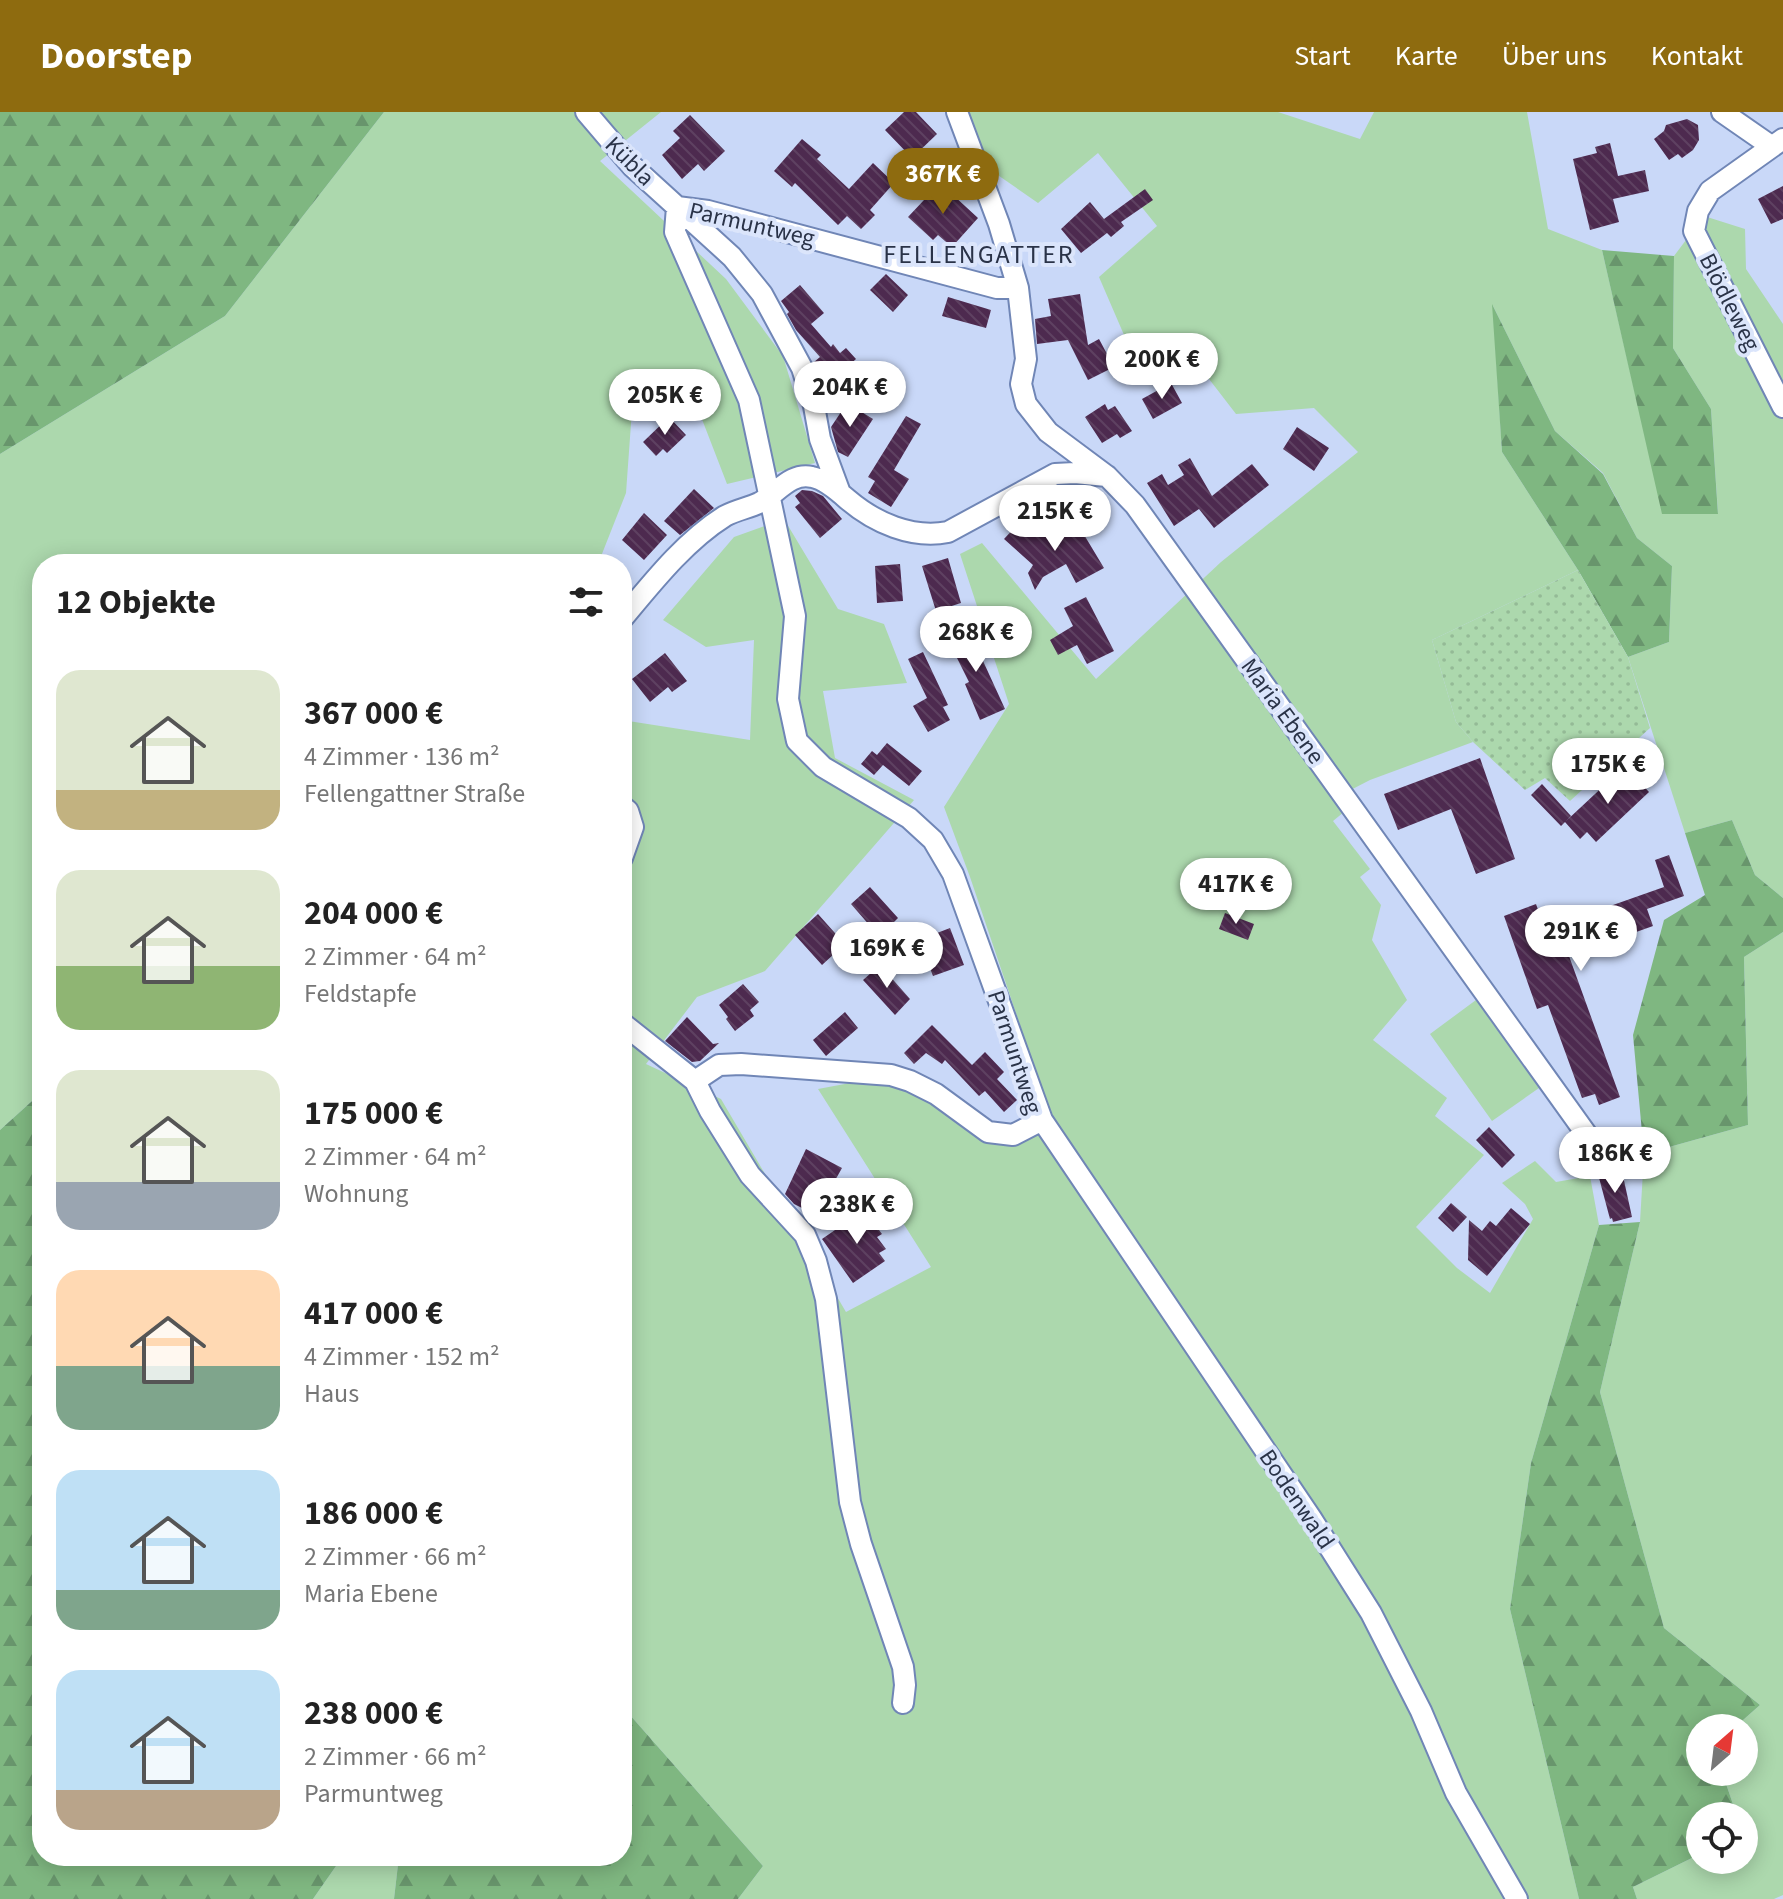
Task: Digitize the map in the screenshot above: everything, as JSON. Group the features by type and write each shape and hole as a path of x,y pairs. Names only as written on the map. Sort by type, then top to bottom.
{"street":[{"name":"Kübla","path":"586,112 632,166 732,257 762,294 802,368 820,439 840,493"},
{"name":"Maria Ebene","path":"957,112 999,224 1018,288 1026,359 1021,384 1026,404 1048,432 1107,476 1135,505 1587,1135"},
{"path":"1722,112 1777,142"},
{"name":"Blödleweg","path":"1777,142 1710,191 1698,211 1694,231 1783,407"},
{"name":"Parmuntweg","path":"695,1081 719,1065 891,1075 929,1090 988,1132 1013,1135 1042,1120 953,874 933,840 909,818 823,767 797,741 788,699 795,616 749,400 675,232 677,207 708,211 997,288 1018,288"},
{"path":"632,608 706,529 745,506 760,503 799,476 814,477 888,524 908,533 929,536 948,532 1055,474 1107,476"},
{"path":"632,1031 695,1081 750,1175 805,1235 816,1261 826,1299 850,1502 903,1667 903,1703"},
{"name":"Bodenwald","path":"1042,1120 1311,1518 1371,1613 1421,1711 1456,1793 1517,1899"}],"green space":[{"path":"0,112 384,112 225,316 0,454"},
{"path":"384,112 661,112 600,161 726,279 783,356 815,463 727,484 693,396 634,382 626,493 602,554 32,554 32,1101 0,1130 0,454 225,316"},
{"path":"969,112 1278,112 1360,139 1374,112 1527,112 1548,229 1602,250 1663,514 1718,513 1711,409 1673,348 1674,256 1704,216 1745,229 1746,269 1783,324 1783,898 1755,875 1732,820 1685,833 1628,657 1669,642 1672,566 1637,538 1603,473 1555,431 1493,306 1502,452 1578,570 1432,640 1456,722 1473,742 1370,780 1337,797 1344,812 1333,821 1370,869 1360,877 1381,905 1372,940 1407,1000 1373,1040 1447,1098 1435,1116 1484,1155 1416,1227 1457,1268 1490,1293 1533,1219 1525,1204 1502,1183 1535,1161 1556,1182 1590,1176 1599,1225 1531,1463 1510,1609 1579,1899 738,1899 763,1866 632,1717 632,722 750,740 754,640 706,647 663,620 734,537 784,519 838,609 884,624 907,683 823,691 835,758 914,800 765,971 697,997 646,1064 721,1099 846,1312 931,1267 818,1089 914,1071 999,1128 1049,1111 944,807 1009,704 960,554 982,543 1096,679 1221,562 1358,452 1314,408 1236,414 1179,340 1137,365 1099,277 1157,226 1098,153 1038,203 989,169"},
{"path":"1602,250 1674,256 1673,348 1711,409 1718,514 1662,514"},
{"path":"1492,304 1555,431 1603,474 1637,538 1672,566 1669,642 1628,657 1578,570 1502,452"},
{"path":"1578,570 1628,657 1650,728 1570,801 1545,778 1525,790 1473,742 1456,722 1432,640"},
{"path":"1732,820 1755,875 1783,898 1783,932 1744,957 1748,1125 1644,1154 1633,1035 1664,920 1705,895 1685,833"},
{"path":"1783,932 1783,1895 1774,1899 1637,1899 1633,1887 1686,1861 1686,1874 1758,1874 1758,1802 1732,1802 1727,1786 1758,1786 1758,1714 1750,1714 1760,1705 1664,1628 1600,1392 1640,1222 1644,1154 1748,1125 1744,957"},
{"path":"1476,1000 1539,1088 1492,1121 1430,1034"},
{"path":"32,1101 32,1866 336,1866 313,1899 0,1899 0,1130"},
{"path":"1640,1222 1600,1392 1664,1628 1760,1705 1750,1714 1686,1714 1686,1786 1727,1786 1732,1802 1686,1802 1686,1861 1633,1887 1637,1899 1579,1899 1510,1609 1531,1463 1599,1225"},
{"path":"632,1717 763,1866 738,1899 394,1899 398,1866 632,1866"},
{"path":"336,1866 398,1866 394,1899 313,1899"}],"building":[{"path":"904,112 916,112 937,134 912,158 885,130"},
{"path":"690,115 725,151 704,171 698,164 682,179 662,155 680,138 673,131"},
{"path":"1687,119 1698,125 1699,140 1693,150 1682,158 1678,154 1669,160 1654,139 1666,125"},
{"path":"802,139 821,155 817,159 849,189 873,163 894,183 870,210 875,215 861,229 847,216 838,225 795,183 792,187 774,171"},
{"path":"1610,143 1618,176 1645,170 1649,191 1613,199 1619,222 1590,230 1573,159 1597,153 1595,147"},
{"path":"940,183 978,218 952,247 938,235 933,240 908,217"},
{"path":"1783,186 1783,219 1771,224 1758,199"},
{"path":"1145,189 1153,200 1121,222 1124,226 1111,237 1107,233 1081,253 1061,229 1090,202 1104,219"},
{"path":"886,274 908,295 893,312 870,290"},
{"path":"800,285 824,313 811,324 831,347 833,344 840,353 846,348 856,359 825,387 814,362 820,357 796,330 781,301"},
{"path":"1080,294 1088,345 1099,339 1114,367 1088,380 1068,340 1037,344 1035,319 1051,316 1048,299"},
{"path":"948,297 991,310 986,328 942,316"},
{"path":"1171,383 1182,403 1153,419 1142,399"},
{"path":"847,403 873,419 848,457 838,452 831,427"},
{"path":"1105,404 1108,410 1115,406 1132,431 1120,438 1117,434 1102,443 1085,417"},
{"path":"906,416 921,424 894,470 909,479 891,507 868,493 875,481 868,477"},
{"path":"669,417 686,435 667,453 663,449 656,456 643,442"},
{"path":"1297,427 1329,448 1314,471 1283,449"},
{"path":"1190,458 1212,496 1252,464 1269,485 1214,528 1199,509 1174,526 1147,483 1162,474 1168,485 1184,475 1178,465"},
{"path":"694,489 714,508 680,535 664,521"},
{"path":"802,490 823,496 842,519 820,538 795,507 800,503 795,496"},
{"path":"644,513 667,535 644,560 622,540"},
{"path":"1019,523 1032,535 1054,524 1064,537 1080,528 1104,568 1076,583 1066,564 1043,577 1035,590 1028,573 1033,565 1004,539"},
{"path":"948,558 961,603 936,611 922,566"},
{"path":"900,564 903,601 877,603 875,566"},
{"path":"1086,597 1114,651 1087,664 1077,645 1058,655 1050,640 1073,626 1064,608"},
{"path":"967,626 1005,709 980,720 965,684 969,682 946,636"},
{"path":"923,652 948,705 943,707 950,720 928,732 913,706 927,698 908,659"},
{"path":"665,653 687,681 672,692 668,687 650,702 632,679"},
{"path":"887,743 922,771 909,786 883,765 874,775 861,764 872,751 877,755"},
{"path":"1480,758 1515,859 1476,874 1451,809 1398,830 1384,794"},
{"path":"1625,766 1649,792 1596,842 1587,832 1580,839 1565,822"},
{"path":"1542,784 1571,816 1561,826 1531,795"},
{"path":"1669,855 1684,896 1647,909 1653,926 1569,956 1620,1097 1599,1105 1595,1094 1582,1098 1548,1005 1537,1009 1504,916 1536,904 1545,929 1664,887 1655,860"},
{"path":"870,887 898,918 894,922 900,929 884,942 851,904"},
{"path":"1225,913 1254,924 1248,940 1219,929"},
{"path":"818,914 842,941 831,950 834,954 822,965 795,935"},
{"path":"950,928 964,965 933,976 919,940"},
{"path":"880,965 910,999 895,1015 863,980"},
{"path":"743,984 759,1002 750,1010 754,1016 735,1031 719,1005"},
{"path":"845,1012 858,1028 826,1056 813,1040"},
{"path":"687,1017 713,1044 719,1043 700,1061 692,1062 665,1041"},
{"path":"932,1025 972,1065 985,1052 1004,1072 997,1079 1017,1100 1004,1112 985,1091 979,1096 945,1060 942,1064 926,1053 914,1064 904,1053"},
{"path":"1489,1127 1515,1155 1502,1168 1476,1140"},
{"path":"806,1149 842,1168 833,1184 843,1189 826,1220 794,1204 785,1194"},
{"path":"1621,1167 1632,1217 1613,1222 1598,1174"},
{"path":"1451,1203 1467,1217 1453,1232 1438,1218"},
{"path":"1511,1208 1530,1224 1487,1276 1468,1260 1469,1220 1482,1231 1490,1221 1496,1226"},
{"path":"864,1210 882,1234 877,1237 886,1249 879,1253 885,1261 853,1283 822,1239"}],"district":[{"name":"FELLENGATTER","path":"979,254"}]}
